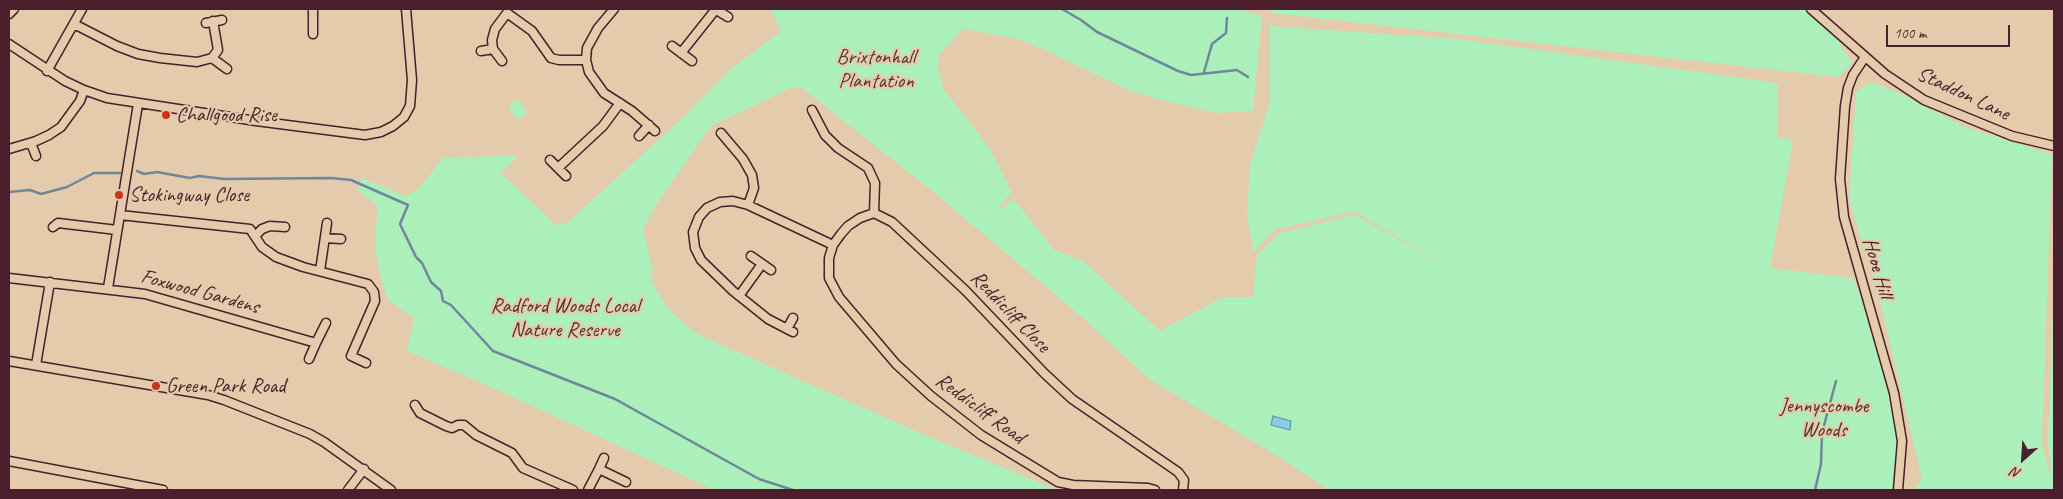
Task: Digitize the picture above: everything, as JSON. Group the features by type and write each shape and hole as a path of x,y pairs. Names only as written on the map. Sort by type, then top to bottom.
{"street":[{"path":"9,14 14,9"},
{"path":"47,71 82,9"},
{"path":"313,9 313,34"},
{"path":"9,44 47,71 84,90 107,98 256,121 366,135 381,132 393,126 404,117 410,103 412,80 406,9"},
{"path":"614,9 591,40 587,48 586,60 594,82 604,93 652,128 639,136"},
{"path":"681,53 715,9 728,17"},
{"name":"Staddon Lane","path":"1811,9 1885,74 1924,100 2012,136 2054,146"},
{"path":"502,61 493,48 492,40 495,29 509,11 532,31 551,58 559,60 586,60"},
{"path":"74,24 117,46 138,54 198,62 212,58 218,50 210,22 222,20"},
{"path":"672,46 692,61"},
{"path":"481,51 493,48"},
{"name":"Hooe Hill","path":"1866,57 1853,75 1848,88 1840,179 1844,217 1894,393 1902,441 1898,490"},
{"path":"212,58 227,69"},
{"path":"9,149 31,143 61,127 80,101 84,90"},
{"path":"558,168 603,126 620,103"},
{"path":"108,288 138,104"},
{"path":"793,318 790,330 768,319 739,296 701,260 695,248 693,232 699,217 707,208 720,202 733,201 748,205 834,245 848,226 860,218 874,213 875,183 868,168 838,148 825,135 812,110"},
{"path":"721,133 743,158 752,175 754,188 748,205"},
{"path":"31,143 36,156"},
{"path":"726,152 731,144"},
{"path":"550,160 566,176"},
{"name":"Reddicliff Close","path":"874,213 892,222 935,261 1044,373 1072,399 1178,472 1184,480 1183,490"},
{"path":"120,215 250,229 262,247 276,257 368,284 374,292 374,301 351,356 366,364"},
{"path":"53,227 58,223 117,230"},
{"path":"320,271 327,223"},
{"path":"255,236 262,229 270,226 285,227"},
{"path":"325,238 341,239"},
{"name":"Reddicliff Road","path":"834,245 829,258 829,278 839,297 896,364 931,396 981,435 1058,482 1073,485 1148,488 1155,490"},
{"path":"751,256 771,270"},
{"path":"739,296 762,264"},
{"name":"Foxwood Gardens","path":"9,278 108,288 145,294 316,344"},
{"path":"36,365 50,282"},
{"path":"309,360 326,323"},
{"path":"9,361 208,395 310,434 391,490"},
{"path":"415,405 420,413 446,426 464,425 476,435 512,453 524,468 573,490"},
{"path":"588,490 604,458"},
{"path":"9,461 163,490"},
{"path":"599,469 626,482"},
{"path":"348,490 364,470"}],"green space":[{"path":"771,9 1238,9 1262,16 1253,111 1217,113 1128,90 1016,38 963,29 939,55 938,71 945,91 989,147 1012,192 1000,205 1001,210 1013,198 1054,250 1083,261 1160,331 1223,297 1253,297 1257,255 1280,233 1354,215 1459,272 1354,212 1276,229 1253,252 1247,216 1250,165 1270,102 1270,26 1457,39 1778,83 1777,137 1793,140 1770,268 1853,278 1882,345 1900,424 1898,490 1329,490 1279,457 1149,379 1084,319 936,194 802,88 791,88 711,126 656,205 643,229 653,271 650,270 652,282 666,306 691,330 708,339 920,433 1057,490 714,490 502,392 407,351 414,318 387,299 378,266 375,241 378,206 357,190 362,178 406,196 419,188 443,158 519,155 501,173 556,225 566,224 679,121 734,66 781,32"},
{"path":"1269,9 1806,9 1834,33 1852,64 1838,77 1271,13"},
{"path":"1870,82 1900,93 1965,127 2052,154 2042,442 2051,481 2048,440 2054,284 2054,490 1914,490 1922,479 1880,301 1849,199 1856,92"},
{"path":"518,99 527,113 517,120 508,106"}],"water":[{"path":"1273,416 1291,421 1290,430 1271,425"}],"waterway":[{"path":"1062,9 1097,32 1178,71 1191,75 1237,70 1248,77"},
{"path":"1204,72 1212,44 1226,33 1227,18"},
{"path":"137,171 144,174 157,172 190,178 199,176 224,179 331,178 351,180 408,205 400,224 416,257 422,263 431,282 441,291 443,301 451,305 493,351 615,399 759,479 793,490"},
{"path":"9,192 30,190 41,194 67,187 94,173 120,173"},
{"path":"1815,490 1821,464 1822,433 1836,381"}],"place":[{"name":"Challgood Rise","path":"166,115"},
{"name":"Stokingway Close","path":"119,195"},
{"name":"Green Park Road","path":"156,386"}],"park label":[{"name":"Brixtonhall Plantation","path":"876,69"},
{"name":"Radford Woods Local Nature Reserve","path":"565,318"},
{"name":"Jennyscombe Woods","path":"1824,418"}]}
